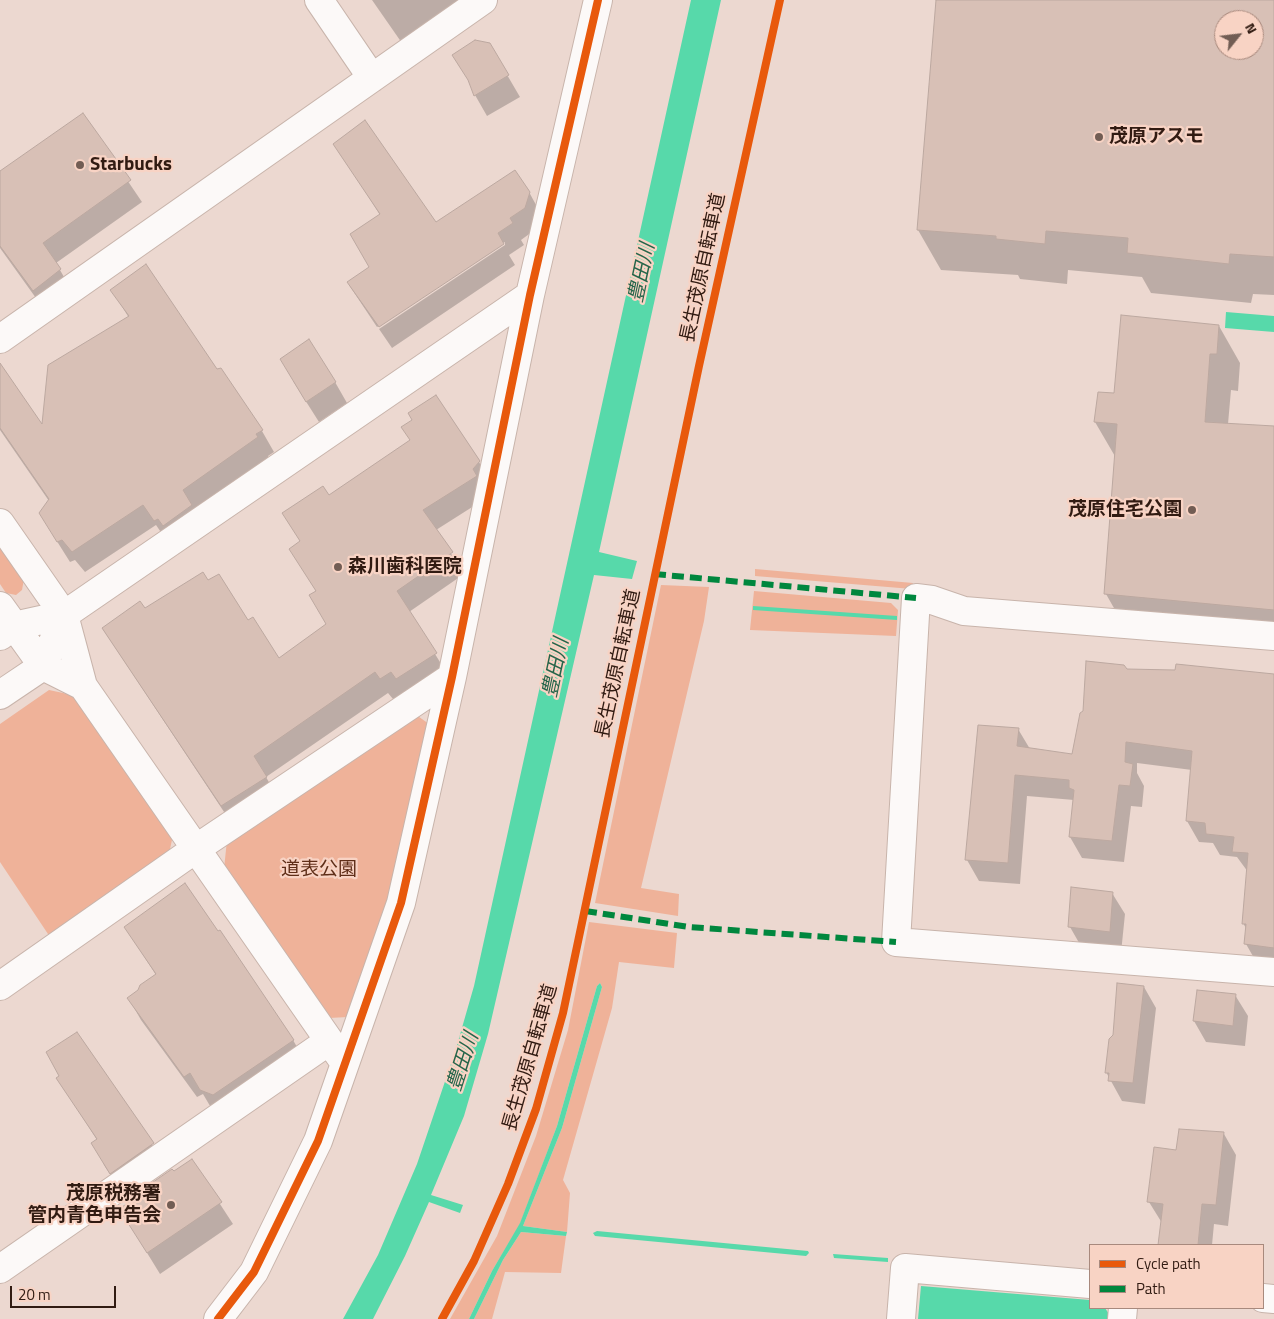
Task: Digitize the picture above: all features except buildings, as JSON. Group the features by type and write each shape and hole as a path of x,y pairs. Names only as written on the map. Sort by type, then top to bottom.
{"street":[{"path":"319,0 372,78"},
{"path":"0,339 483,0"},
{"path":"218,1319 254,1272 318,1142 336,1051 401,903 452,677 530,295 598,0"},
{"path":"5,623 64,616 530,295"},
{"path":"0,523 64,616 83,686 336,1051"},
{"path":"1274,636 964,611 932,600 916,598 896,942 1274,972"},
{"path":"0,695 43,666 64,616"},
{"path":"5,623 43,666 83,686"},
{"path":"0,986 197,848 452,677"},
{"path":"0,1269 336,1051"},
{"path":"901,1319 905,1268 1089,1284"}],"green space":[{"path":"0,546 24,579 22,590 16,595 6,593 0,584"},
{"path":"755,569 913,583 912,589 755,576"},
{"path":"661,585 709,587 704,621 641,888 679,894 678,916 595,903"},
{"path":"754,591 891,603 898,610 896,636 750,630"},
{"path":"49,690 77,696 173,835 169,854 50,937 0,862 0,724"},
{"name":"道表公園","path":"415,714 429,724 390,896 348,1017 329,1018 224,869 227,840"},
{"path":"589,922 677,933 674,968 619,962 612,1008 563,1180 570,1193 567,1232 523,1226 562,1128 602,987 600,983 597,986 557,1126 520,1224 492,1271 469,1319 450,1319 497,1236 536,1136 568,1030"},
{"path":"521,1232 566,1236 561,1273 505,1272 492,1319 474,1319 503,1260"}],"water":[{"name":"豊田川","path":"691,0 721,0 599,552 637,561 632,579 594,575 488,1034 464,1116 431,1195 463,1205 460,1213 429,1202 405,1256 373,1319 343,1319 378,1255 417,1164 455,1052 474,986"},
{"path":"1226,312 1274,316 1274,332 1225,328"},
{"path":"753,606 897,616 897,620 753,610"},
{"path":"600,983 602,987 562,1128 523,1226 567,1232 566,1236 521,1232 503,1260 474,1319 469,1319 492,1271 520,1223 557,1126 597,986"},
{"path":"597,1231 808,1251 809,1253 806,1256 595,1236 593,1233"},
{"path":"833,1254 888,1258 888,1262 834,1258"},
{"path":"921,1286 1089,1300 1089,1309 1106,1309 1109,1314 1109,1319 918,1319"}],"marked path":[{"path":"654,574 916,598"},
{"path":"585,911 689,927 896,942"}],"cycle path":[{"path":"218,1319 254,1272 318,1141 401,903 452,677 530,295 598,0"},
{"name":"長生茂原自転車道","path":"442,1319 474,1261 508,1184 536,1109 563,1013 699,366 780,0"}],"place":[{"name":"茂原アスモ","path":"1099,137"},
{"name":"Starbucks","path":"80,165"},
{"name":"茂原住宅公園","path":"1192,510"},
{"name":"森川歯科医院","path":"338,567"},
{"name":"茂原税務署 管内青色申告会","path":"171,1205"}]}
